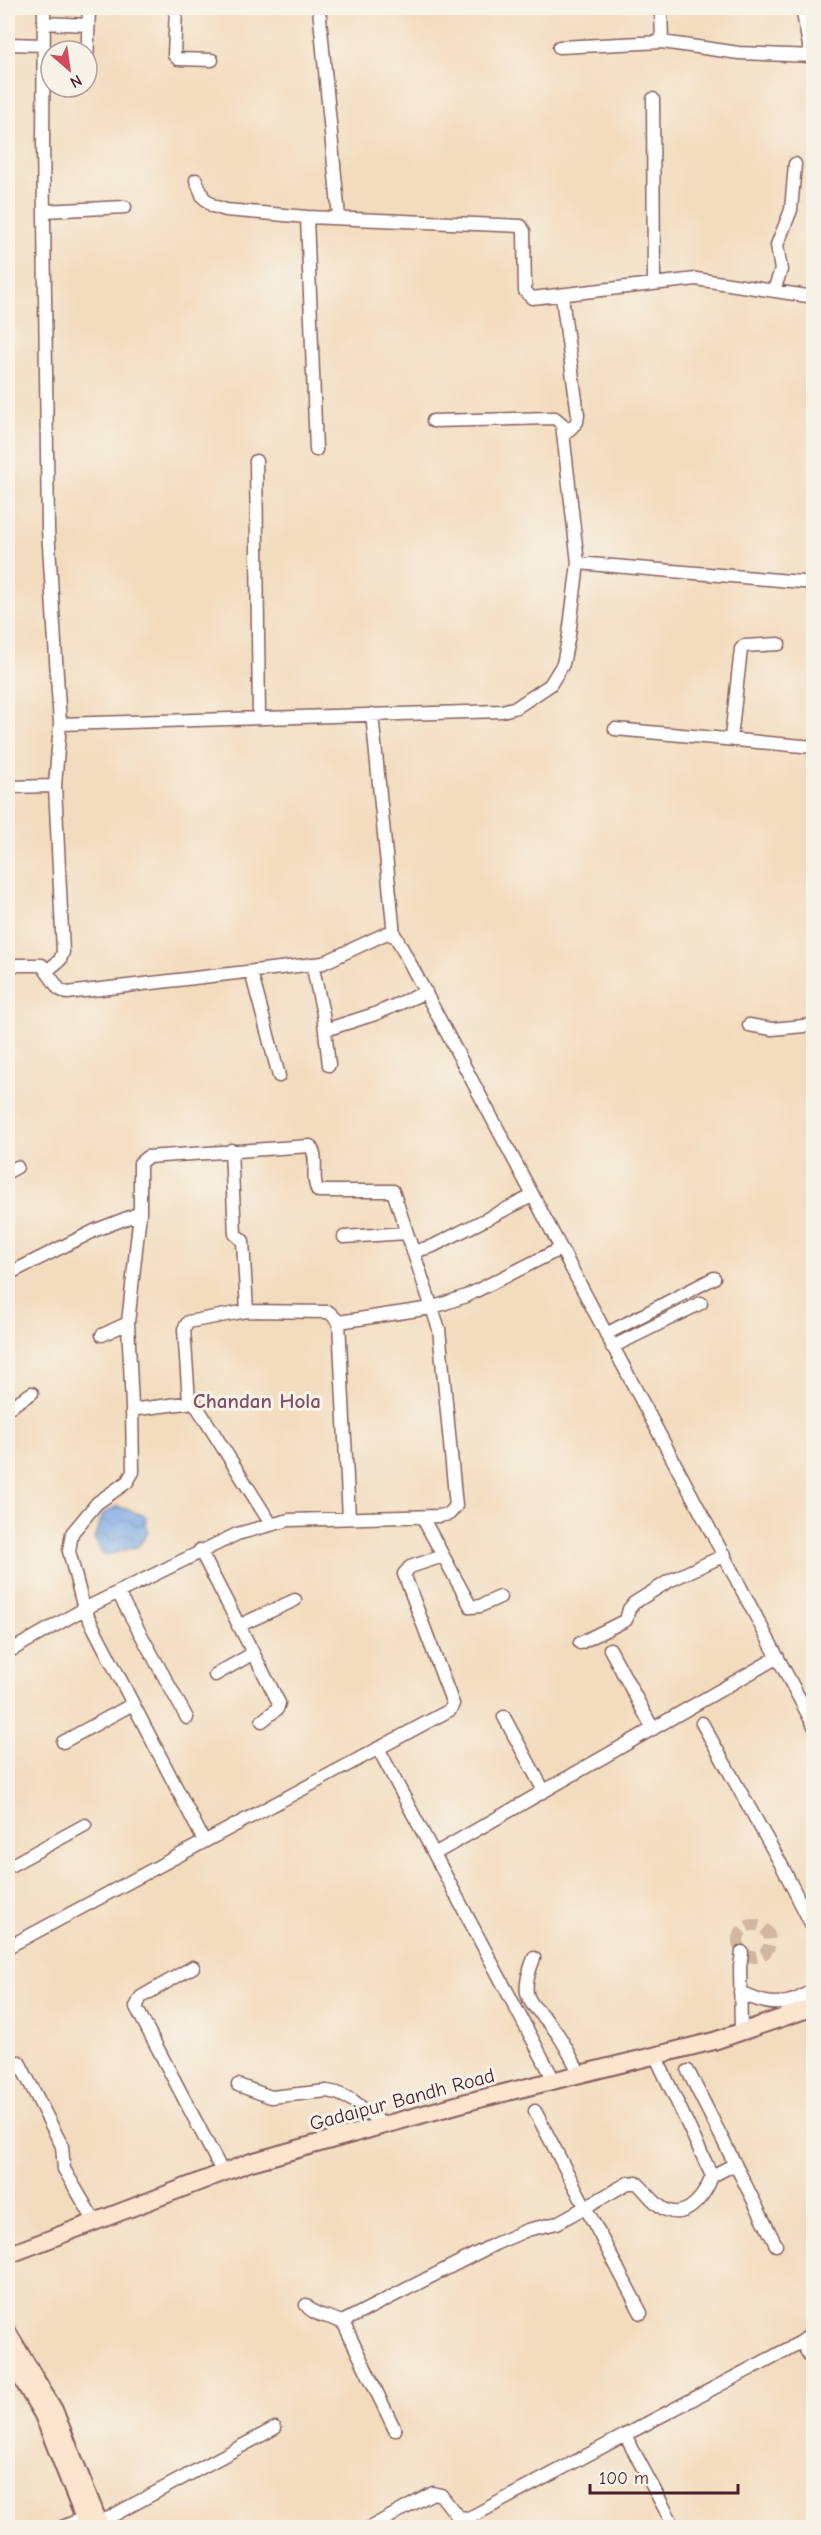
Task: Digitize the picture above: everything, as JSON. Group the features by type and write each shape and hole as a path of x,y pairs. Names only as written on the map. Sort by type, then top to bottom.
{"street":[{"path":"44,8 44,39"},
{"path":"88,39 89,8"},
{"path":"176,8 174,54 178,59 212,60"},
{"path":"319,8 339,218"},
{"path":"662,8 662,42"},
{"path":"559,46 662,42 739,52 812,56 802,8"},
{"path":"43,23 88,25"},
{"path":"8,44 39,45"},
{"path":"44,99 48,529 60,724 55,786 63,952 60,960 48,970"},
{"path":"653,99 654,283"},
{"path":"774,290 781,270 777,245 789,215 795,164"},
{"path":"196,180 201,194 220,209 307,217 521,226 524,231 525,291 532,298 562,297 654,283 708,279 813,297"},
{"path":"44,211 125,207"},
{"path":"307,217 316,450"},
{"path":"562,297 578,415 577,422 564,435"},
{"path":"60,724 502,711 517,708 537,696 550,685 562,664 578,563 562,424 555,418 433,421"},
{"path":"256,461 259,717"},
{"path":"578,563 813,583"},
{"path":"731,738 741,649 744,646 779,645"},
{"path":"372,714 394,934 612,1347 725,1555 813,1726"},
{"path":"615,729 813,747"},
{"path":"8,787 55,786"},
{"path":"8,965 41,965 48,970 59,989 68,993 312,964 328,961 387,933 394,934"},
{"path":"312,964 325,1030 329,1065"},
{"path":"251,972 279,1076"},
{"path":"325,1030 375,1014 426,992"},
{"path":"749,1025 772,1029 813,1025"},
{"path":"8,1652 84,1610 200,1550 237,1534 289,1520 444,1515 456,1506 440,1334 396,1195 392,1190 318,1191 314,1183 314,1150 310,1146 231,1150 147,1157 142,1160 140,1213 128,1323 133,1472 127,1482 97,1503 70,1538 69,1551 84,1610 204,1841"},
{"path":"231,1150 235,1234 243,1241 247,1311"},
{"path":"413,1252 433,1246 532,1196"},
{"path":"9,1270 96,1230 140,1213"},
{"path":"344,1237 407,1233"},
{"path":"339,1322 431,1308 466,1296 560,1249"},
{"path":"606,1334 714,1278"},
{"path":"612,1347 701,1303"},
{"path":"189,1401 184,1329 195,1319 247,1311 329,1312 339,1322 349,1518"},
{"path":"102,1335 128,1323"},
{"path":"8,1408 32,1393"},
{"path":"132,1406 138,1409 189,1401 198,1406 271,1524"},
{"path":"422,1516 471,1607 480,1606 500,1597"},
{"path":"200,1550 279,1703 277,1709 262,1721"},
{"path":"580,1643 626,1620 630,1606 644,1596 725,1555"},
{"path":"8,1947 450,1710 453,1706 404,1574 410,1567 443,1556"},
{"path":"118,1593 187,1718"},
{"path":"238,1626 295,1600"},
{"path":"610,1649 653,1729"},
{"path":"214,1675 252,1654"},
{"path":"436,1854 778,1658"},
{"path":"63,1742 133,1704"},
{"path":"504,1717 544,1791"},
{"path":"702,1723 782,1866 813,1930"},
{"path":"378,1749 436,1854 555,2082"},
{"path":"8,1867 85,1825"},
{"path":"741,2032 742,1952"},
{"path":"534,1958 525,1985 526,1994 535,2009 558,2034 580,2074"},
{"path":"193,1967 141,1997 136,2007 223,2173"},
{"path":"740,1992 766,2004 778,2004 805,1995 813,1988"},
{"name":"Gadaipur Bandh Road","path":"8,2254 251,2162 741,2032 813,2007"},
{"path":"655,2055 712,2176"},
{"path":"19,2062 62,2146 64,2169 94,2222"},
{"path":"688,2071 776,2245"},
{"path":"238,2085 271,2097 327,2091 336,2093 352,2100 384,2125"},
{"path":"535,2112 641,2313"},
{"path":"306,2305 319,2315 342,2322 495,2244 527,2230 549,2226 622,2186 637,2183 666,2210 678,2211 689,2208 702,2198 712,2176 735,2164"},
{"path":"342,2322 396,2430"},
{"path":"369,2528 438,2493 458,2517 469,2518 801,2342 813,2332"},
{"path":"8,2333 54,2410 93,2524"},
{"path":"801,2342 813,2363"},
{"path":"8,2355 43,2415 93,2524"},
{"path":"60,2528 93,2524 275,2428"},
{"path":"625,2435 675,2528"}],"water":[{"path":"117,1506 145,1516 148,1533 138,1546 104,1556 94,1538 103,1514"}],"tunnel":[{"path":"754,1925 765,1930 770,1941 765,1952 754,1957 743,1952 738,1941 743,1930 754,1925"}],"district":[{"name":"Chandan Hola","path":"257,1401"}]}
